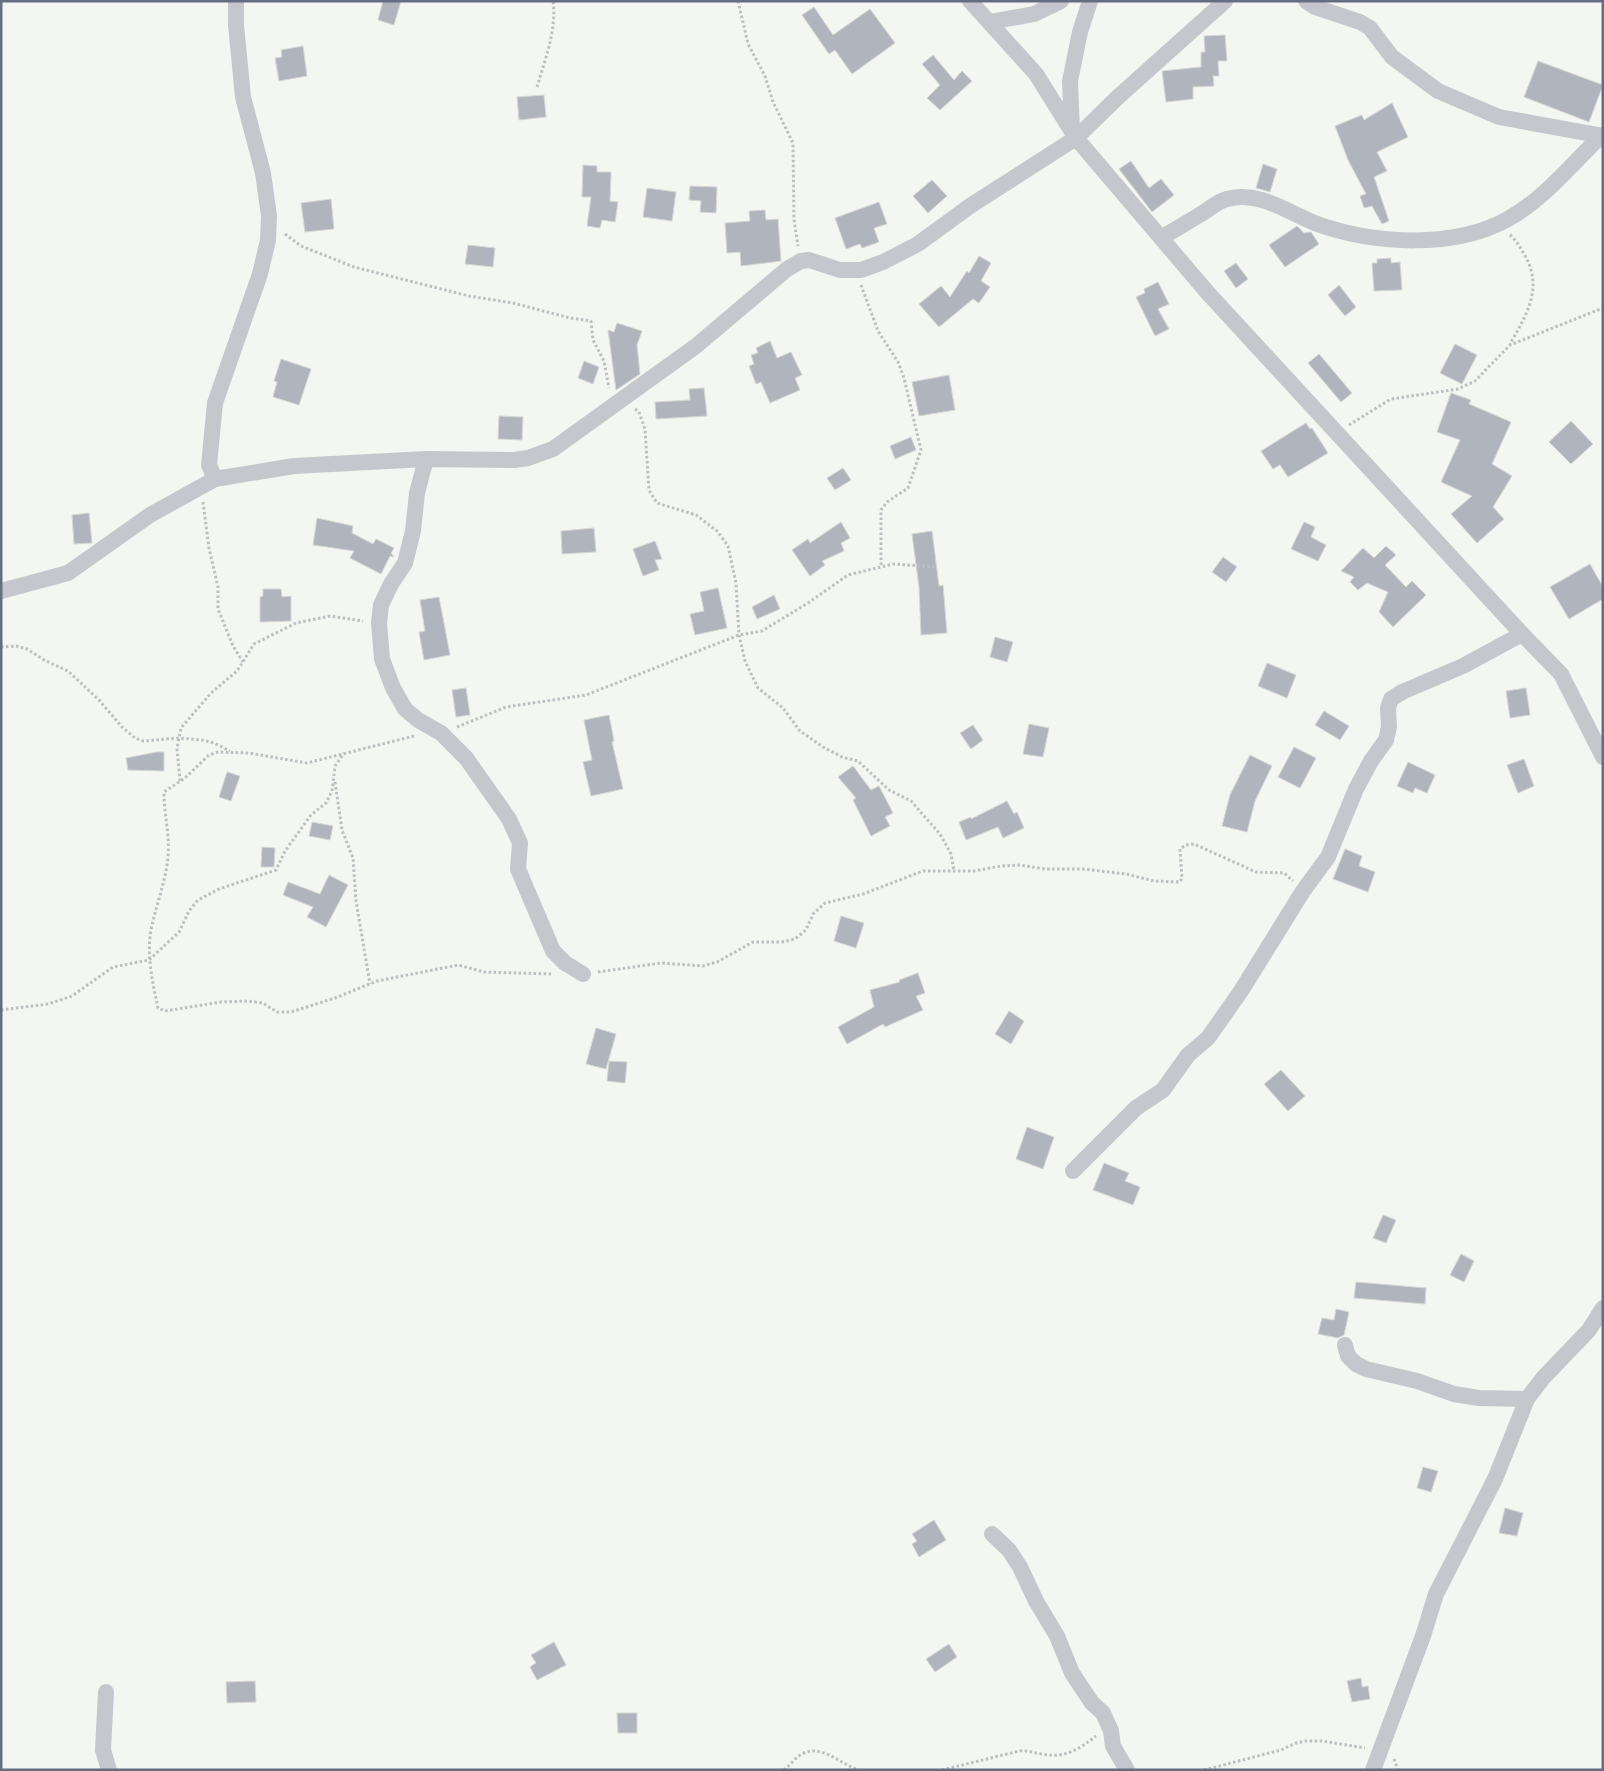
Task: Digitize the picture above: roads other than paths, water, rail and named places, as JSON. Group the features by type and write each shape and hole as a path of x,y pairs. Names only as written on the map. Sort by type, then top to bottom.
{"street":[{"path":"208,482 215,403 260,274 268,240 269,216 263,173 243,96 236,25 236,1"},
{"path":"970,1 1036,74 1074,136 1207,292 1561,674 1603,757"},
{"path":"990,22 1034,14 1060,1"},
{"path":"1074,136 1070,81 1080,32 1090,1"},
{"path":"1,591 68,573 150,515 208,482 294,466 528,458 552,449 696,346 787,269 801,261 816,262 840,270 860,270 883,262 918,244 970,206 1074,136 1225,1"},
{"path":"1306,1 1315,8 1360,22 1370,28 1392,57 1438,90 1499,117 1602,136"},
{"path":"1162,237 1215,203 1228,199 1243,198 1271,202 1296,216 1321,226 1372,237 1436,241 1463,236 1507,219 1535,200 1602,136"},
{"path":"426,460 417,492 413,531 405,563 391,584 381,606 379,623 382,659 393,688 405,709 418,720 441,733 466,758 487,785 509,819 520,842 518,869 553,951 565,963 583,974"},
{"path":"1073,1172 1136,1108 1163,1090 1188,1055 1208,1038 1241,991 1303,891 1328,857 1356,789 1371,761 1386,740 1389,727 1388,708 1391,699 1402,692 1463,666 1522,634"},
{"path":"1372,1770 1423,1636 1436,1594 1495,1479 1528,1399 1543,1378 1589,1330 1603,1308"},
{"path":"1345,1345 1348,1356 1356,1364 1366,1369 1417,1381 1454,1394 1479,1398 1528,1399"},
{"path":"992,1534 1008,1550 1020,1566 1036,1601 1057,1636 1072,1672 1092,1703 1103,1713 1111,1731 1113,1746 1127,1770"},
{"path":"106,1692 103,1750 109,1770"}]}
